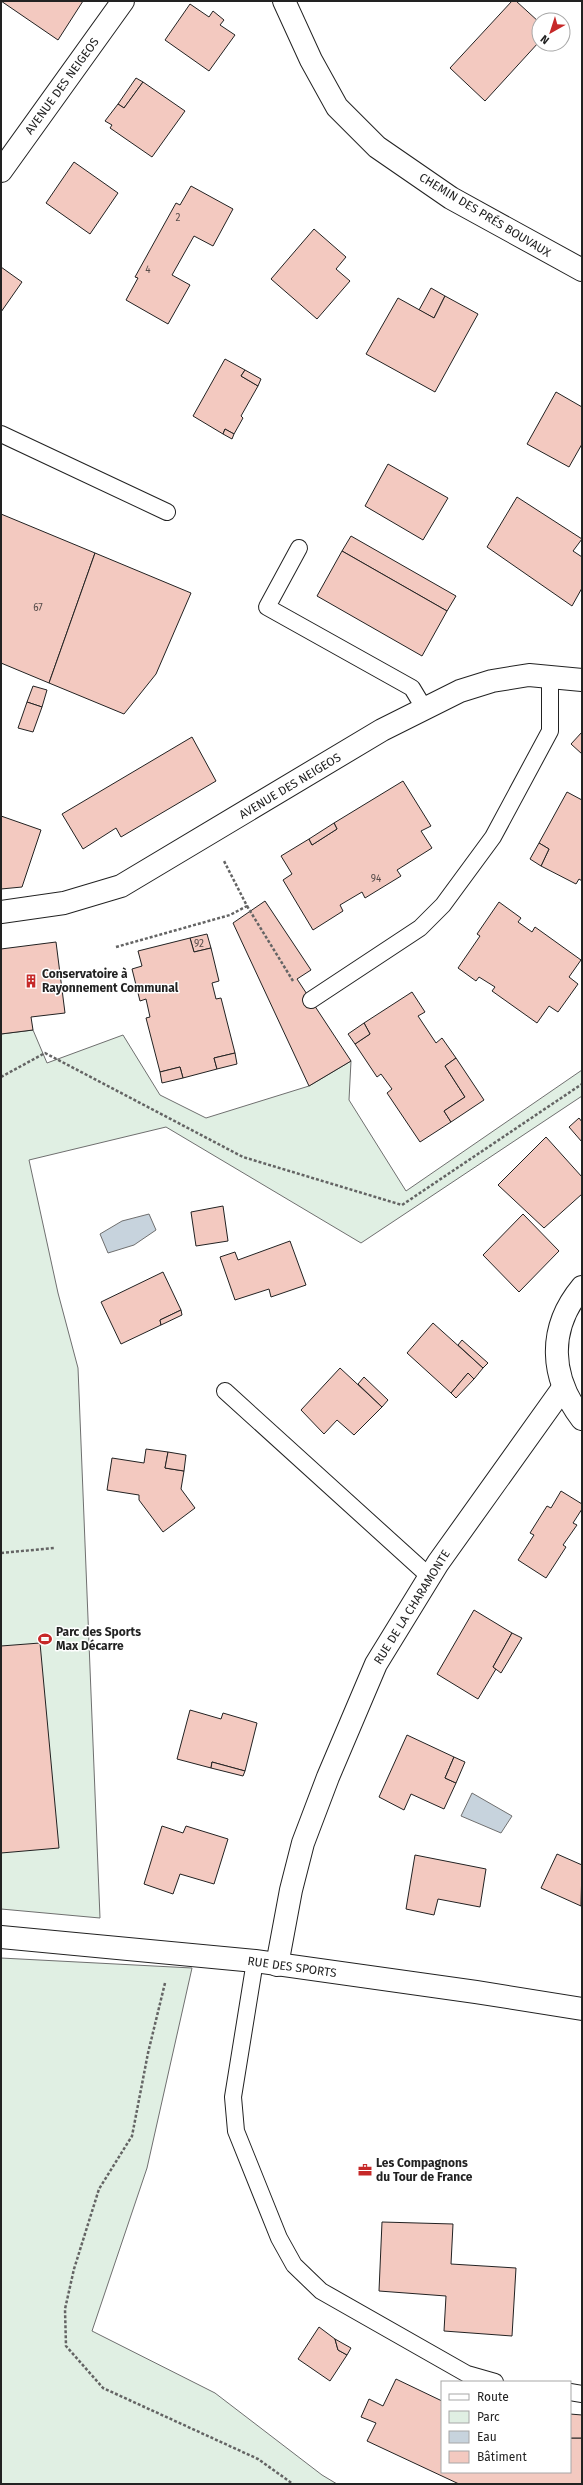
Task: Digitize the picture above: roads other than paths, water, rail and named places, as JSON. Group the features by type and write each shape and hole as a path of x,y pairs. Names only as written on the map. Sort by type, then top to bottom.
{"street":[{"name":"AVENUE DES NEIGEOS","path":"1,171 122,1"},
{"name":"CHEMIN DES PRÉS BOUVAUX","path":"284,1 311,60 337,107 377,147 451,198 582,270"},
{"name":"AVENUE DES NEIGEOS","path":"1,912 64,903 121,886 382,730 460,691 492,681 529,676 550,676 582,680"},
{"path":"582,1287 564,1313 558,1336 556,1363 563,1388 582,1420"},
{"name":"RUE DE LA CHARAMONTE","path":"276,1965 291,1890 303,1843 328,1777 376,1664 429,1576 563,1388"},
{"name":"RUE DES SPORTS","path":"1,1937 255,1961 476,1992 582,2009"}],"lane":[{"path":"1,434 167,512"},
{"path":"299,548 267,607 412,688 424,708"},
{"path":"311,1000 420,928 443,905 493,837 550,730 550,676"},
{"path":"225,1391 429,1576"},
{"path":"255,1961 233,2097 236,2131 276,2231 294,2265 321,2291 467,2374 492,2381"},
{"path":"571,2392 582,2394"}],"water":[{"path":"149,1214 156,1230 134,1245 108,1253 100,1234 122,1221"},
{"path":"472,1793 512,1816 501,1833 461,1816"}],"place":[{"name":"Conservatoire à Rayonnement Communal","path":"31,981"},
{"name":"Parc des Sports Max Décarre","path":"45,1639"},
{"name":"Les Compagnons du Tour de France","path":"365,2170"}]}
